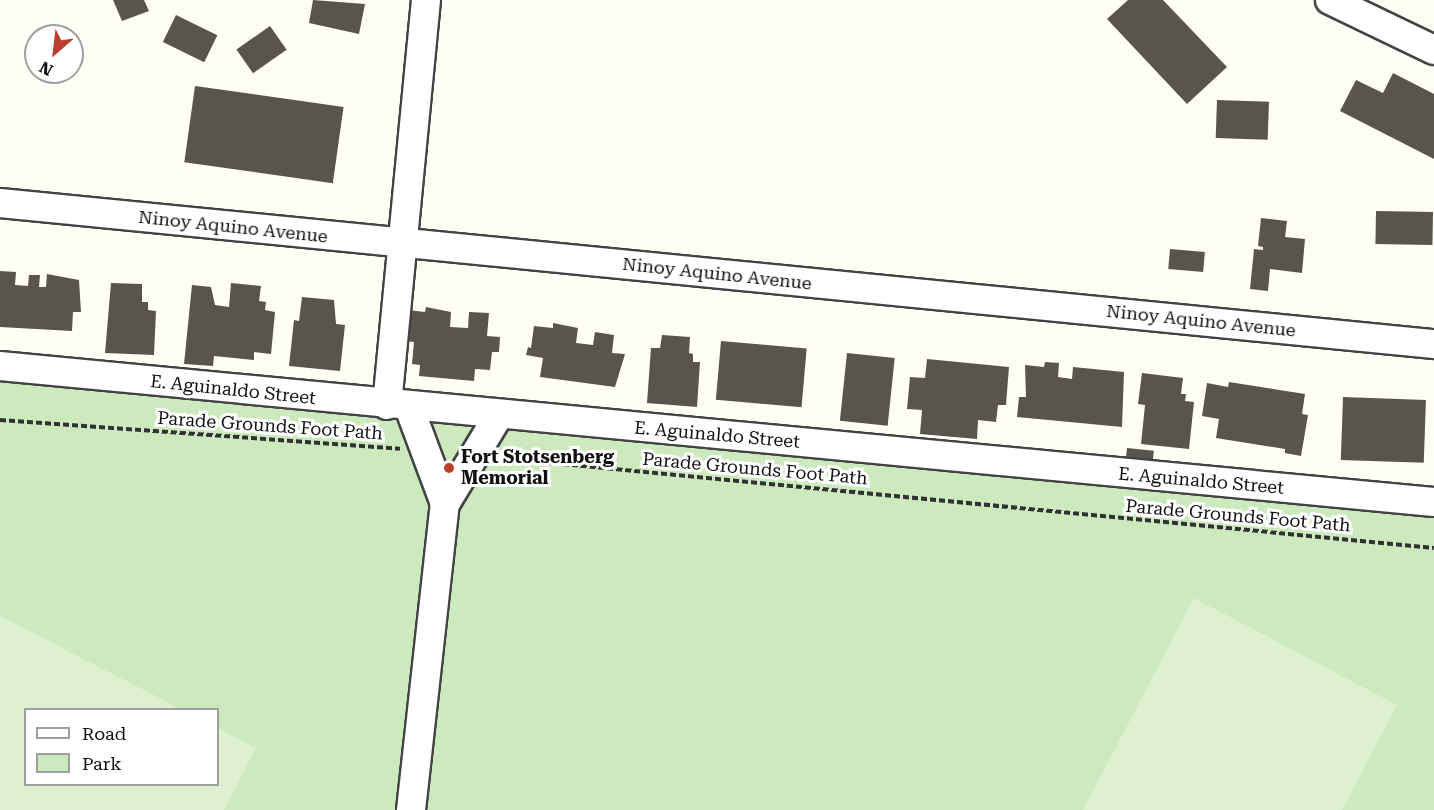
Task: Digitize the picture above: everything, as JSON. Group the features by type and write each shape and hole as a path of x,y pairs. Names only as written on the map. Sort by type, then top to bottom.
{"street":[{"path":"426,0 403,244 398,406 423,451 445,504"},
{"path":"1330,0 1434,50"},
{"name":"Ninoy Aquino Avenue","path":"0,203 1434,344"},
{"name":"E. Aguinaldo Street","path":"0,366 398,406 1434,502"},
{"path":"411,810 445,504 499,415"}],"path":[{"name":"Parade Grounds Foot Path","path":"0,420 423,451"},
{"name":"Parade Grounds Foot Path","path":"474,456 1434,548"}],"green space":[{"path":"0,377 1434,512 1434,810 0,810"},
{"path":"1194,598 1397,705 1342,810 1083,810"},
{"path":"0,616 179,708 24,708 24,786 219,786 219,729 256,748 224,810 0,810"}],"building":[{"path":"113,0 144,0 149,11 122,21"},
{"path":"313,0 365,4 359,34 309,23"},
{"path":"1128,0 1163,0 1227,67 1187,104 1107,19"},
{"path":"176,15 217,35 204,62 163,42"},
{"path":"270,26 287,50 253,73 236,50"},
{"path":"1393,73 1434,94 1434,159 1340,111 1356,80 1383,93"},
{"path":"195,86 344,107 333,183 184,162"},
{"path":"1217,100 1269,102 1268,140 1216,138"},
{"path":"1376,211 1433,212 1432,245 1375,244"},
{"path":"1261,218 1287,221 1285,237 1305,239 1302,273 1270,269 1268,291 1250,289 1254,249 1263,250 1263,247 1258,246"},
{"path":"1170,249 1205,252 1203,272 1168,269"},
{"path":"0,271 16,272 15,285 28,286 29,275 40,275 39,287 46,287 47,274 79,280 81,312 73,312 72,331 0,327"},
{"path":"111,283 142,284 142,302 148,302 148,310 156,311 154,355 105,353"},
{"path":"231,283 261,286 259,301 266,302 265,310 275,312 271,354 254,352 254,360 214,356 213,366 184,364 192,285 211,287 215,305 229,307"},
{"path":"302,297 334,300 336,324 345,325 340,371 289,366 294,320 299,321"},
{"path":"426,307 451,312 450,327 468,328 469,312 489,313 487,336 500,337 499,352 492,352 490,370 475,369 474,381 419,376 420,365 412,364 414,342 405,341 408,310 425,312"},
{"path":"553,323 578,328 576,343 593,345 595,332 614,335 612,353 625,354 615,387 540,377 543,358 526,355 528,347 531,348 534,326 553,328"},
{"path":"662,335 690,337 689,353 693,354 693,362 700,362 697,407 647,403 651,348 660,348"},
{"path":"721,341 807,348 802,407 716,400"},
{"path":"847,353 895,358 888,426 840,421"},
{"path":"927,359 1009,367 1006,405 998,405 996,422 978,420 977,439 920,434 922,410 907,409 910,377 925,378"},
{"path":"1045,362 1059,363 1058,377 1072,379 1073,367 1124,372 1122,427 1017,417 1019,397 1026,397 1025,365 1044,367"},
{"path":"1142,373 1183,378 1181,394 1186,394 1185,401 1194,402 1189,449 1141,444 1145,405 1138,404"},
{"path":"1229,382 1305,394 1302,414 1308,415 1301,456 1285,453 1285,449 1216,438 1219,419 1202,416 1207,383 1228,387"},
{"path":"1343,397 1426,400 1424,463 1341,460"},
{"path":"1127,448 1154,451 1152,472 1125,469"}],"place":[{"name":"Fort Stotsenberg Memorial","path":"449,468"}]}
